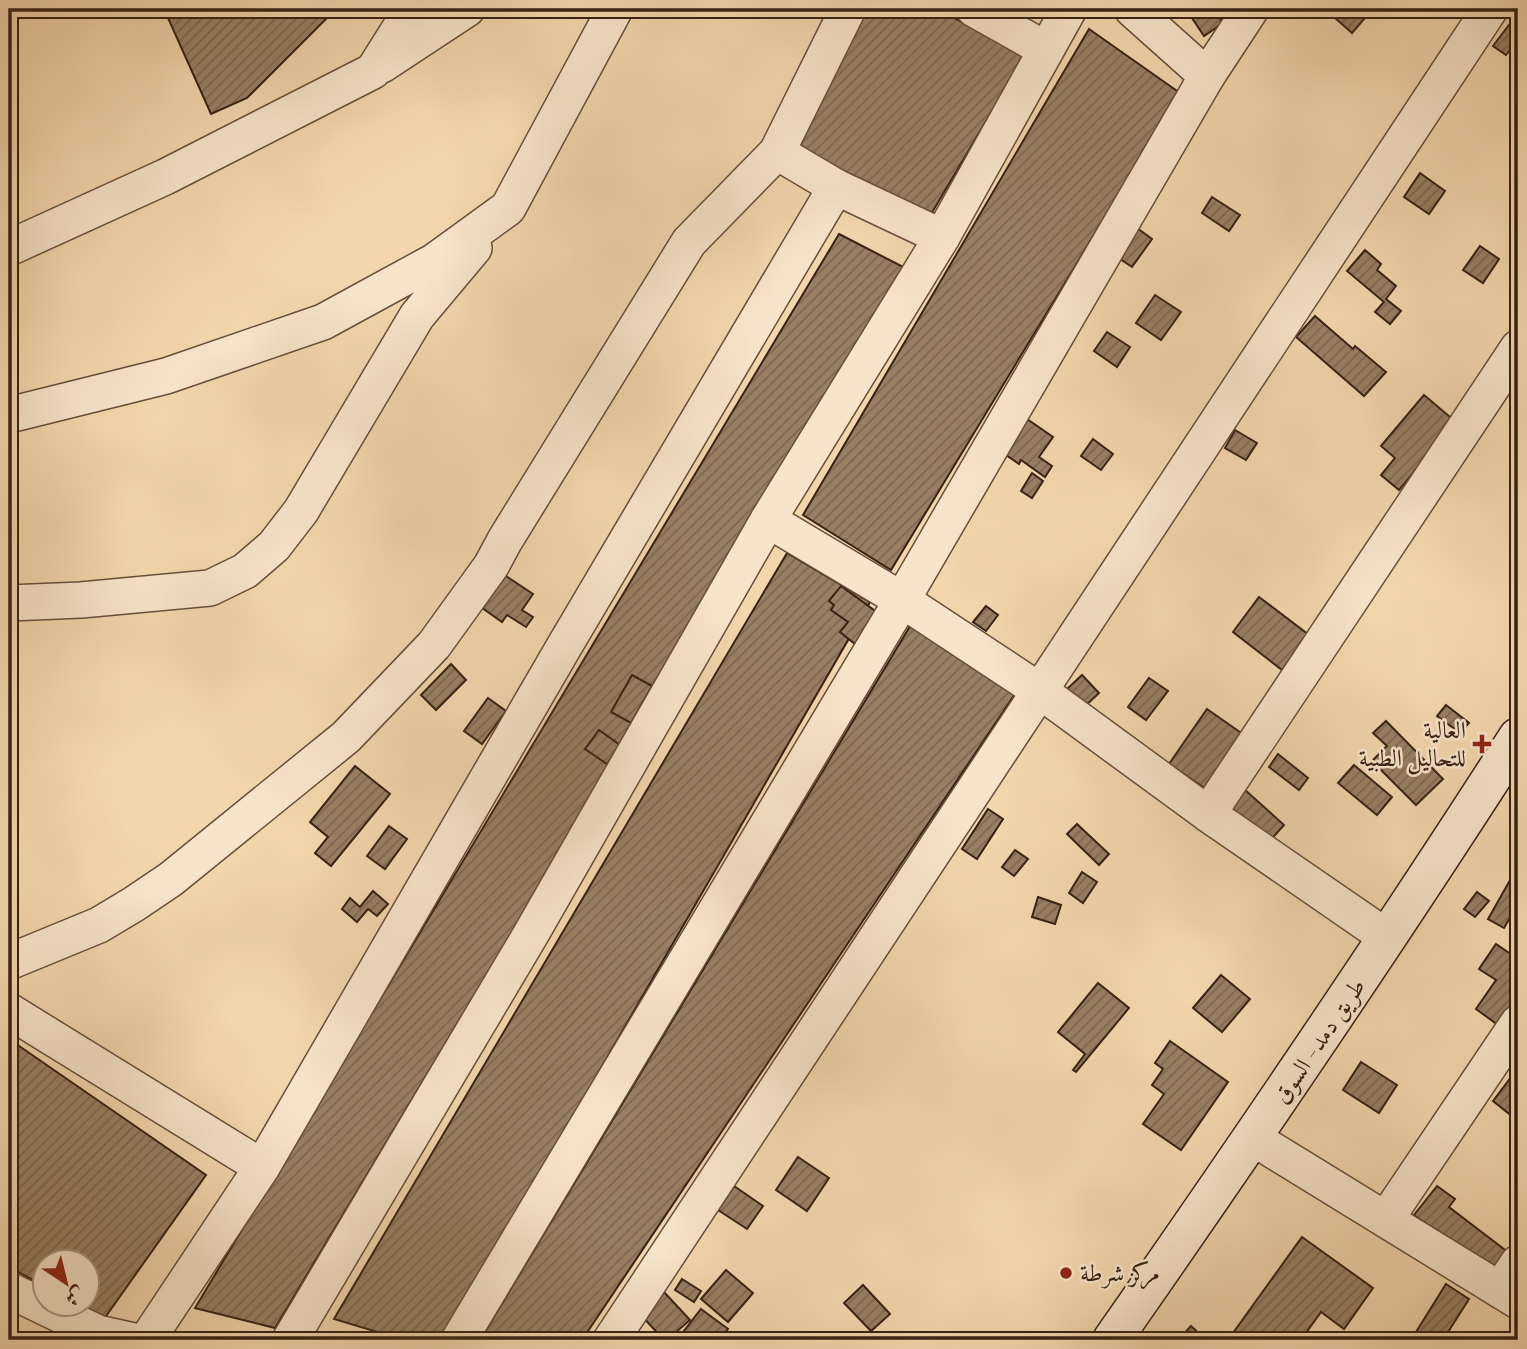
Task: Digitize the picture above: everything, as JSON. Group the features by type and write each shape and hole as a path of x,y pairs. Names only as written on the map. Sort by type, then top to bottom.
{"main road":[{"name":"طريق دمد - السوق","path":"1112,1340 1388,938 1518,737"}],"street":[{"path":"373,71 412,9"},
{"path":"9,248 178,171 373,71 467,9"},
{"path":"9,603 81,600 210,588 245,571 274,546 301,511 417,316 508,208 615,9"},
{"path":"9,962 99,925 171,879 346,737 407,676 434,645 491,566 689,242 777,152 848,9"},
{"path":"974,9 1045,49"},
{"path":"290,1340 531,934 768,520 942,237 1069,9"},
{"path":"1132,9 1207,76"},
{"path":"459,1340 902,600 1207,76 1251,9"},
{"path":"611,1340 1490,9"},
{"path":"777,152 836,187 942,237"},
{"path":"147,1340 262,1167 565,645 836,187"},
{"path":"9,415 166,376 323,322 435,261 508,208"},
{"path":"1208,814 1518,348"},
{"path":"768,520 902,600 1040,691 1208,814 1388,938"},
{"path":"9,1011 262,1167"},
{"path":"1386,1219 1518,1023"},
{"path":"1253,1138 1386,1219 1512,1285"},
{"path":"9,1290 108,1338"}],"building":[{"path":"164,9 336,9 247,98 211,114"},
{"path":"854,9 938,9 1024,57 927,221 772,136"},
{"path":"1186,9 1214,9 1223,23 1204,36"},
{"path":"1325,9 1366,9 1370,12 1352,33"},
{"path":"1518,13 1518,40 1506,55 1493,46"},
{"path":"1089,29 1180,93 891,570 803,515"},
{"path":"1420,173 1445,191 1429,214 1404,197"},
{"path":"1212,197 1240,215 1229,231 1202,213"},
{"path":"1137,228 1152,239 1132,267 1117,257"},
{"path":"839,234 909,270 275,1328 195,1308"},
{"path":"1480,246 1499,259 1483,283 1463,270"},
{"path":"1365,250 1381,264 1377,270 1396,286 1386,299 1401,311 1390,324 1375,312 1384,302 1347,271"},
{"path":"1155,295 1181,312 1161,340 1136,323"},
{"path":"1315,316 1353,349 1355,346 1386,372 1364,396 1296,337"},
{"path":"1107,332 1130,347 1117,367 1094,351"},
{"path":"1424,395 1456,422 1399,490 1381,475 1395,458 1381,446"},
{"path":"1017,412 1053,437 1039,457 1052,466 1045,477 1021,460 1019,464 993,446"},
{"path":"1235,430 1257,443 1246,460 1225,448"},
{"path":"1093,439 1113,454 1101,470 1081,456"},
{"path":"1032,473 1043,481 1032,498 1021,491"},
{"path":"787,553 870,602 444,1340 404,1340 334,1319"},
{"path":"500,572 533,594 522,610 533,617 526,627 507,615 502,622 478,605"},
{"path":"841,586 878,613 855,644 840,632 848,622 831,610 834,605 829,601"},
{"path":"1259,597 1309,635 1282,670 1233,632"},
{"path":"986,606 998,615 986,631 973,622"},
{"path":"912,623 1017,691 582,1340 480,1340"},
{"path":"451,664 466,680 436,710 421,695"},
{"path":"632,675 652,686 631,723 611,712"},
{"path":"1082,675 1099,693 1082,709 1065,691"},
{"path":"1149,678 1168,691 1146,720 1128,707"},
{"path":"488,698 506,711 482,744 464,731"},
{"path":"1446,705 1469,723 1460,733 1437,716"},
{"path":"1207,709 1244,735 1206,789 1169,764"},
{"path":"1386,721 1443,779 1416,805 1372,761 1387,746 1373,733"},
{"path":"599,730 620,745 607,764 585,749"},
{"path":"1278,754 1308,778 1299,790 1269,767"},
{"path":"1354,765 1392,797 1377,815 1338,783"},
{"path":"355,766 390,794 331,866 315,853 328,837 310,822"},
{"path":"1244,789 1284,825 1267,844 1227,808"},
{"path":"988,809 1003,819 977,859 962,849"},
{"path":"1077,824 1109,854 1099,865 1067,834"},
{"path":"389,826 407,839 385,869 367,856"},
{"path":"1015,850 1028,859 1014,876 1002,867"},
{"path":"1082,872 1097,882 1083,903 1069,893"},
{"path":"1509,882 1518,888 1518,904 1504,928 1488,919"},
{"path":"373,891 388,904 377,916 368,909 357,922 342,909 350,898 360,907"},
{"path":"1477,892 1489,901 1475,917 1464,909"},
{"path":"1038,897 1061,905 1055,924 1032,917"},
{"path":"1496,944 1518,959 1518,996 1498,1025 1476,1009 1496,980 1479,969"},
{"path":"1221,975 1250,999 1222,1032 1193,1008"},
{"path":"1098,983 1129,1008 1076,1072 1073,1070 1085,1054 1058,1032"},
{"path":"9,1039 206,1175 104,1319 102,1248 32,1248 32,1279 9,1267"},
{"path":"1170,1041 1228,1082 1181,1150 1143,1124 1164,1094 1152,1085 1163,1069 1155,1063"},
{"path":"1361,1062 1397,1085 1379,1113 1343,1090"},
{"path":"1512,1076 1518,1081 1518,1121 1493,1101"},
{"path":"798,1157 829,1178 807,1211 776,1190"},
{"path":"734,1186 763,1206 747,1229 718,1210"},
{"path":"1437,1186 1455,1199 1449,1207 1509,1253 1493,1275 1414,1215"},
{"path":"1302,1237 1373,1288 1344,1329 1321,1312 1301,1340 1228,1340"},
{"path":"726,1270 753,1293 728,1322 701,1299"},
{"path":"682,1279 701,1291 694,1302 675,1290"},
{"path":"1446,1284 1469,1299 1443,1340 1411,1340"},
{"path":"863,1285 890,1314 871,1331 844,1303"},
{"path":"663,1291 690,1320 667,1340 639,1313"},
{"path":"701,1309 728,1329 719,1340 694,1340 684,1331"},
{"path":"1191,1326 1203,1337 1200,1340 1178,1340"}],"place":[{"name":"العالية للتحاليل الطبية","path":"1482,744"},
{"name":"مركز شرطة","path":"1066,1273"}]}
